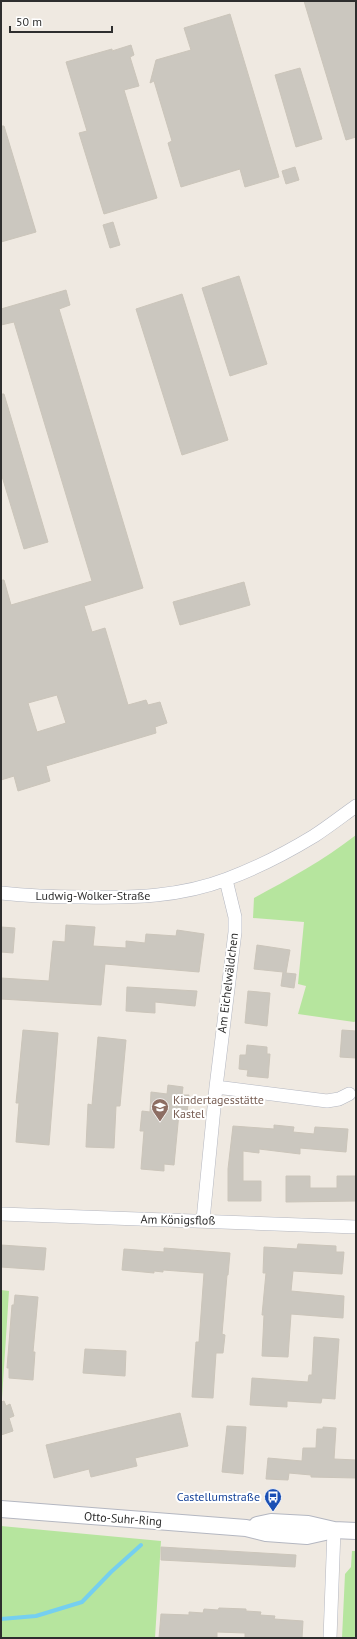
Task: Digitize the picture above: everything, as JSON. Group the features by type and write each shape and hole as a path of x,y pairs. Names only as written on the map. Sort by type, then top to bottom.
{"street":[{"name":"Ludwig-Wolker-Straße","path":"1,893 29,896 122,898 169,894 194,889 226,880 285,852 315,835 356,806"},
{"name":"Am Eichelwäldchen","path":"203,1220 216,1087 235,932 235,917 226,880"},
{"path":"216,1087 327,1101 349,1094"},
{"name":"Am Königsfloß","path":"1,1214 106,1219 203,1220 356,1227"},
{"name":"Otto-Suhr-Ring","path":"1,1509 246,1528 266,1533 307,1536 334,1530 356,1531"},
{"path":"330,1638 334,1530"}],"green space":[{"path":"356,835 356,1021 354,1022 298,1014 306,986 298,984 304,922 253,918 254,898 319,861"},
{"path":"1,1290 9,1291 2,1398 1,1398"},
{"path":"1,1526 161,1541 155,1638 1,1638"},
{"path":"352,1551 356,1551 356,1638 342,1638 345,1574 351,1567"}],"building":[{"path":"304,1 356,1 356,137 346,140"},
{"path":"230,14 279,177 245,187 240,169 181,187 168,143 172,141 154,81 150,83 156,60 191,50 184,28"},
{"path":"131,45 134,55 130,57 139,86 124,90 157,198 104,214 79,133 87,131 66,62"},
{"path":"300,68 322,139 296,147 275,75"},
{"path":"1,126 4,126 36,232 1,242"},
{"path":"295,167 299,180 286,184 282,171"},
{"path":"113,222 120,245 110,248 103,225"},
{"path":"239,276 267,364 230,376 202,288"},
{"path":"66,290 70,305 59,309 143,588 84,606 92,632 105,628 128,705 146,700 148,705 160,702 167,723 155,727 156,733 46,766 50,781 18,791 14,776 1,780 1,580 4,580 11,605 92,581 14,322 1,325 1,309","holes":["57,695 66,723 37,732 28,703"]},
{"path":"182,294 228,440 182,455 136,309"},
{"path":"1,394 4,394 48,542 24,549 1,473"},
{"path":"244,582 250,605 180,625 173,602"},
{"path":"66,925 95,927 93,946 126,948 126,941 145,943 146,934 176,936 177,930 204,934 199,972 105,964 101,1005 1,999 1,978 49,981 53,941 65,942"},
{"path":"1,927 15,928 13,953 1,952"},
{"path":"257,945 290,950 286,973 296,974 294,988 281,986 283,972 254,969"},
{"path":"127,987 197,991 195,1006 155,1002 155,1013 126,1011"},
{"path":"248,991 270,993 267,1026 245,1023"},
{"path":"23,1030 58,1033 49,1145 16,1142 19,1103 16,1103"},
{"path":"342,1030 356,1031 356,1058 340,1057"},
{"path":"98,1037 126,1040 120,1106 116,1106 114,1148 86,1147 88,1104 92,1105"},
{"path":"247,1045 267,1047 267,1054 270,1054 268,1078 247,1076 248,1070 239,1069 240,1055 246,1055"},
{"name":"Kindertagesstätte Kastel","path":"168,1085 183,1087 182,1095 189,1095 187,1114 179,1113 174,1165 164,1164 164,1171 141,1169 144,1131 140,1131 142,1111 150,1112 151,1092 167,1094"},
{"path":"274,1125 294,1127 293,1132 314,1134 315,1127 348,1129 346,1152 300,1148 300,1154 259,1149 259,1153 243,1151 243,1181 261,1181 261,1201 228,1201 228,1169 233,1126 274,1129"},
{"path":"286,1176 310,1176 310,1188 337,1188 337,1176 356,1176 356,1201 286,1202"},
{"path":"298,1244 336,1246 336,1252 344,1252 342,1274 293,1271 291,1291 344,1296 343,1318 291,1314 288,1357 262,1356 264,1315 262,1315 266,1273 263,1273 264,1247 297,1249"},
{"path":"1,1245 46,1248 44,1270 1,1267"},
{"path":"164,1248 230,1253 222,1334 225,1335 223,1353 216,1353 213,1398 192,1397 196,1342 199,1342 204,1273 163,1270 163,1272 154,1271 154,1273 122,1270 124,1249 164,1252"},
{"path":"15,1295 38,1297 33,1352 35,1352 33,1380 9,1378 9,1368 7,1368 12,1305 14,1305"},
{"path":"314,1337 339,1339 335,1399 322,1398 321,1403 287,1401 287,1407 250,1405 252,1378 308,1382 309,1375 312,1375"},
{"path":"85,1349 126,1351 125,1376 83,1373"},
{"path":"4,1401 6,1406 10,1404 14,1416 9,1418 13,1431 1,1435 1,1402"},
{"path":"180,1413 188,1446 135,1458 137,1466 91,1477 89,1469 54,1478 46,1445"},
{"path":"227,1426 246,1427 243,1474 222,1472"},
{"path":"323,1427 336,1428 334,1459 356,1460 356,1478 311,1477 311,1475 289,1473 288,1480 266,1479 268,1458 302,1461 303,1448 316,1448 317,1429 323,1429"},
{"path":"161,1547 296,1555 295,1567 161,1560"},
{"path":"219,1608 246,1609 246,1611 261,1612 260,1615 275,1616 274,1619 303,1621 302,1638 245,1637 245,1633 217,1632 217,1637 159,1638 161,1614 189,1615 189,1612 203,1613 204,1609 218,1610"}],"waterway":[{"path":"1,1619 36,1616 82,1602 111,1572 141,1545"}],"place":[{"name":"Kindertagesstätte Kastel","path":"160,1122"},
{"name":"Castellumstraße","path":"273,1512"}]}
